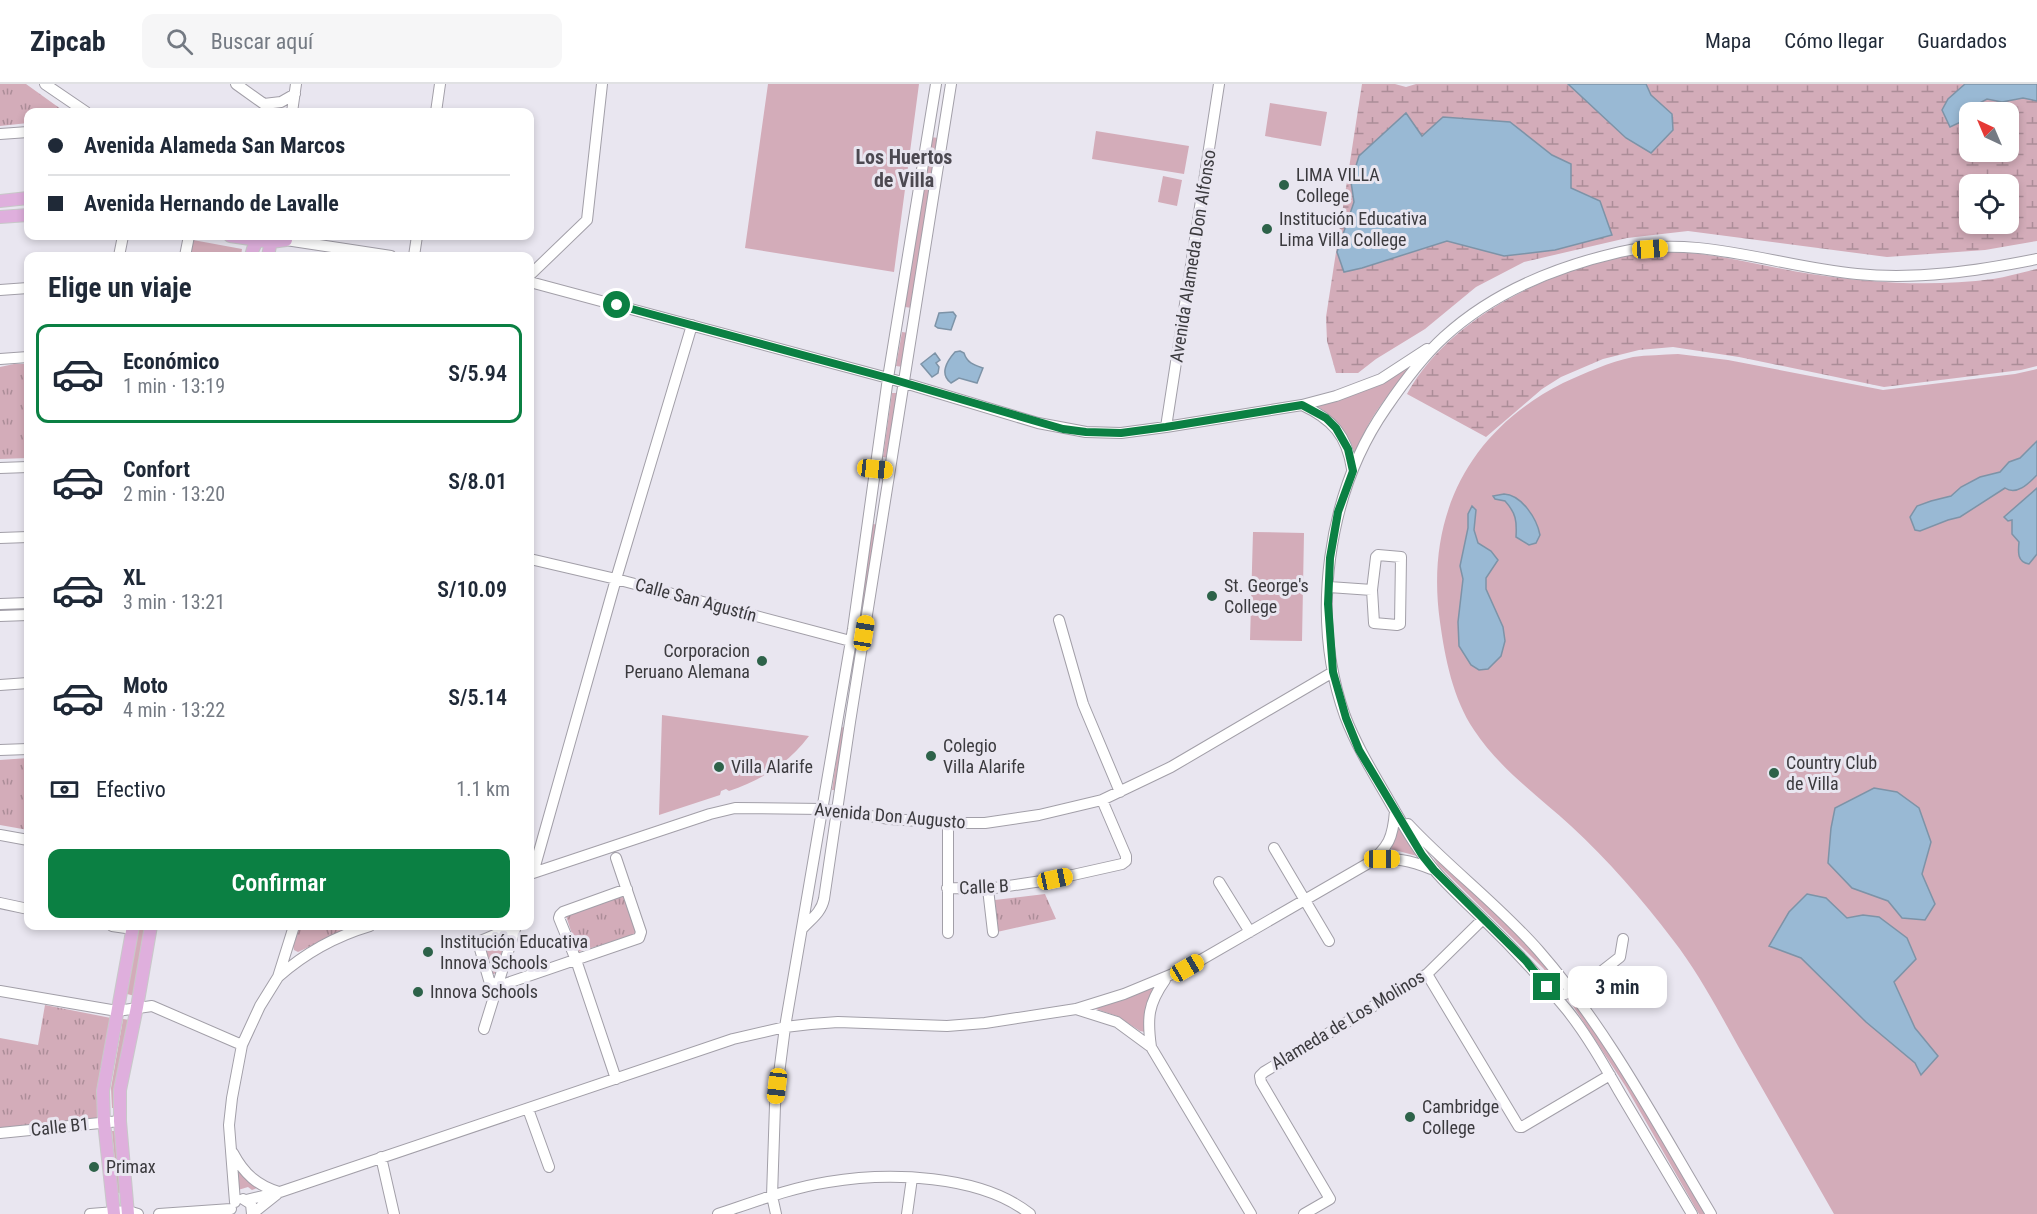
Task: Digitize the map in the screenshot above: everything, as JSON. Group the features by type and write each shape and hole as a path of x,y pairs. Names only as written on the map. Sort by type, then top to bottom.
{"main road":[{"path":"0,201 24,198"},
{"path":"0,217 24,215"},
{"path":"255,252 269,240"},
{"path":"114,1213 103,1091 132,930"},
{"path":"131,1213 120,1121 120,1090 150,930"}],"street":[{"path":"45,84 80,108"},
{"path":"236,84 267,108 281,102 295,89"},
{"path":"437,108 440,84"},
{"path":"534,271 587,220 602,84"},
{"path":"776,1214 772,1196 775,1105 785,1027 839,710 888,378 936,84"},
{"path":"802,929 822,907 951,84"},
{"name":"Avenida Alameda Don Alfonso","path":"1166,427 1219,84"},
{"path":"293,108 295,89"},
{"path":"0,134 24,132"},
{"path":"284,240 364,252"},
{"path":"534,283 888,378 1063,429 1121,433 1302,405 1336,396 1381,379 1444,337 1485,306 1521,285 1587,260 1627,250 1673,247 1715,250 1821,270 1896,277 1987,269 2037,260"},
{"path":"0,290 24,288"},
{"path":"534,863 692,325"},
{"path":"1444,337 1400,388 1379,418 1361,450 1338,512 1330,558 1329,643 1333,672 1346,718 1359,750 1407,832 1434,870 1526,961 1570,1014 1610,1075 1692,1214"},
{"path":"0,359 24,357"},
{"path":"1302,405 1326,418 1336,428 1348,449 1353,471"},
{"path":"0,468 24,467"},
{"path":"875,469 889,470"},
{"path":"869,511 883,513"},
{"path":"0,538 24,537"},
{"path":"1378,555 1401,557 1400,624 1374,624 1372,590 1376,557 1378,555"},
{"name":"Calle San Agustín","path":"534,560 616,579 863,644"},
{"path":"1329,587 1372,590"},
{"path":"0,604 24,603"},
{"path":"0,616 24,615"},
{"path":"1059,620 1083,704 1120,792"},
{"name":"Avenida Don Augusto","path":"534,872 710,814 735,808 823,809 890,819 985,823 1039,815 1102,800 1172,767 1333,672"},
{"path":"0,685 24,683"},
{"path":"839,710 851,711"},
{"path":"0,750 24,749"},
{"name":"Calle B","path":"947,888 988,889 1055,879 1122,864 1126,861 1126,856 1102,800"},
{"path":"236,1206 733,1039 785,1027 838,1022 947,1026 985,1023 1076,1009 1166,979 1367,864 1388,843 1394,826 1395,810"},
{"path":"1395,810 1422,839 1495,906 1538,950 1571,990 1615,1051 1711,1214"},
{"path":"948,823 948,933"},
{"path":"0,835 24,839"},
{"path":"1274,848 1329,941"},
{"path":"496,987 639,938 641,932 616,858"},
{"path":"1367,864 1382,859 1400,859 1416,862 1434,870"},
{"path":"1219,882 1250,932"},
{"path":"616,1079 576,960 559,918 560,915 627,889"},
{"path":"988,889 993,932"},
{"path":"0,903 24,908"},
{"name":"Alameda de Los Molinos","path":"1304,1214 1326,1201 1292,1133 1260,1082 1260,1077 1264,1072 1427,974 1483,919"},
{"path":"236,1206 229,1125 242,1045 260,1006 278,977 293,930"},
{"path":"278,977 306,955 354,930"},
{"path":"496,987 489,980 478,942 506,930"},
{"path":"484,1029 515,930"},
{"path":"1558,1000 1571,990 1588,982 1620,957 1623,939"},
{"path":"1427,974 1519,1127 1610,1075"},
{"path":"1166,979 1156,993 1150,1008 1148,1027 1151,1047 1251,1214"},
{"path":"0,991 117,1011 152,1006 242,1045"},
{"path":"1076,1009 1117,1022 1151,1047"},
{"path":"528,1109 549,1167"},
{"name":"Calle B1","path":"0,1133 120,1121"},
{"path":"231,1148 245,1172 254,1181 265,1188 280,1192"},
{"path":"381,1157 394,1214"},
{"path":"907,1214 912,1178"},
{"path":"718,1214 772,1196 829,1182 912,1178 950,1181 989,1192 1018,1204 1030,1214"},
{"path":"252,1214 280,1192"},
{"path":"159,1214 251,1204 252,1214"},
{"path":"90,1214 131,1213"}],"green space":[{"path":"0,84 26,84 59,108 24,108 24,123 0,126"},
{"path":"768,84 919,84 894,272 745,248"},
{"path":"1362,84 1395,84 1406,87 1416,84 2037,84 2037,241 1985,250 1887,257 1688,231 1627,238 1524,262 1476,287 1425,329 1376,359 1358,373 1336,373 1327,341 1326,317"},
{"path":"1270,103 1327,112 1321,146 1265,136"},
{"path":"1096,131 1189,146 1184,174 1092,159"},
{"path":"931,137 938,138 912,308 905,307"},
{"path":"1163,176 1182,180 1177,206 1158,202"},
{"path":"193,240 242,249 242,252 191,252"},
{"path":"1676,252 1710,255 1794,271 1879,282 1947,283 1998,278 2037,269 2037,366 1884,387 1739,357 1673,347 1639,350 1603,359 1561,377 1542,389 1486,437 1407,394 1422,370 1441,349 1486,312 1511,297 1564,273 1616,256"},
{"path":"902,332 909,333 903,367 896,366"},
{"name":"Country Club de Villa","path":"1678,354 1728,360 1883,390 2015,374 2037,369 2037,1214 1834,1214 1682,952 1637,895 1598,852 1495,757 1474,730 1455,692 1444,650 1440,622 1437,584 1440,547 1447,513 1460,481 1478,452 1502,426 1530,403 1563,383 1624,359"},
{"path":"1413,363 1374,415 1358,450 1354,451 1340,426 1317,406"},
{"path":"24,364 24,458 0,459 0,367"},
{"path":"892,393 898,393 888,458 883,457"},
{"path":"873,524 879,525 863,625 857,624"},
{"path":"1253,532 1304,533 1302,641 1250,640"},
{"name":"Villa Alarife","path":"662,715 809,736 783,763 752,782 729,791 726,789 721,791 720,795 659,815"},
{"path":"841,727 847,728 837,790 832,790"},
{"path":"24,758 24,829 0,825 0,760"},
{"path":"1399,823 1417,856 1391,849"},
{"path":"1428,849 1540,957 1608,1046 1707,1214 1699,1214 1626,1087 1573,1006 1543,968 1438,865"},
{"path":"1045,894 1056,919 997,932 995,900"},
{"path":"622,895 637,930 634,935 578,952 566,916"},
{"path":"138,930 146,930 135,996 127,994"},
{"path":"298,930 343,930 298,952 293,946"},
{"path":"506,935 497,973 493,974 483,943"},
{"path":"1154,986 1148,1001 1145,1032 1117,1016 1093,1008"},
{"path":"45,1005 111,1018 99,1118 0,1129 0,1038 38,1045"},
{"path":"123,1019 130,1020 118,1108 112,1108 111,1088"},
{"path":"112,1131 118,1131 124,1192 118,1193"},
{"path":"235,1166 257,1188 252,1190 248,1187 238,1190"}],"water":[{"path":"1568,84 1646,84 1651,95 1672,114 1673,130 1651,153 1626,138"},
{"path":"1965,84 2037,84 2037,101 2023,98 2002,102 1987,99 1981,102 1959,102 1959,123 1950,127 1942,110 1948,99"},
{"path":"1406,113 1422,136 1443,117 1510,122 1552,155 1571,164 1571,188 1600,201 1612,235 1555,250 1504,256 1447,241 1344,272 1337,252 1354,202 1351,182 1359,156"},
{"path":"953,312 956,316 951,330 935,326 939,313"},
{"path":"960,351 971,363 983,368 977,383 959,378 951,383 945,376 947,363 955,352"},
{"path":"935,353 940,360 936,363 939,367 938,373 932,377 921,364"},
{"path":"2037,441 2037,475 2027,485 2018,490 2005,488 1960,517 1920,531 1915,530 1910,517 1917,506 1951,496 1961,487 1980,477 2000,472 2009,462 2020,458"},
{"path":"2037,488 2037,554 2029,564 2022,561 2019,556 2019,542 2012,534 2012,520 2008,521 2004,517"},
{"path":"1511,495 1523,503 1532,515 1540,535 1536,543 1529,545 1516,537 1516,522 1512,509 1505,501 1495,499 1493,496"},
{"path":"1472,506 1476,510 1474,530 1478,543 1491,551 1498,560 1486,578 1486,589 1503,627 1505,641 1501,656 1488,669 1479,670 1471,665 1459,646 1458,622 1463,579 1460,566 1468,528 1468,514"},
{"path":"1874,788 1897,792 1919,808 1931,842 1922,874 1935,904 1925,920 1902,918 1888,901 1852,888 1828,863 1835,808"},
{"path":"1807,894 1826,898 1847,918 1863,915 1879,917 1907,938 1916,959 1894,982 1915,1028 1938,1056 1921,1075 1915,1063 1866,1022 1801,958 1769,946 1789,912"}],"place":[{"name":"LIMA VILLA College","path":"1284,185"},
{"name":"Institución Educativa Lima Villa College","path":"1267,229"},
{"name":"St. George's College","path":"1212,596"},
{"name":"Corporacion Peruano Alemana","path":"762,661"},
{"name":"Colegio Villa Alarife","path":"931,756"},
{"name":"Villa Alarife","path":"719,767"},
{"name":"Country Club de Villa","path":"1774,773"},
{"name":"Institución Educativa Innova Schools","path":"428,952"},
{"name":"Innova Schools","path":"418,992"},
{"name":"Cambridge College","path":"1410,1117"},
{"name":"Primax","path":"94,1167"}],"district":[{"name":"Los Huertos de Villa","path":"904,168"}],"route":[{"path":"617,305 888,378 1063,429 1121,433 1302,405 1326,418 1341,435 1353,471 1338,512 1330,558 1328,604 1329,643 1333,672 1346,718 1359,750 1422,855 1434,870 1526,961 1547,987"}]}
